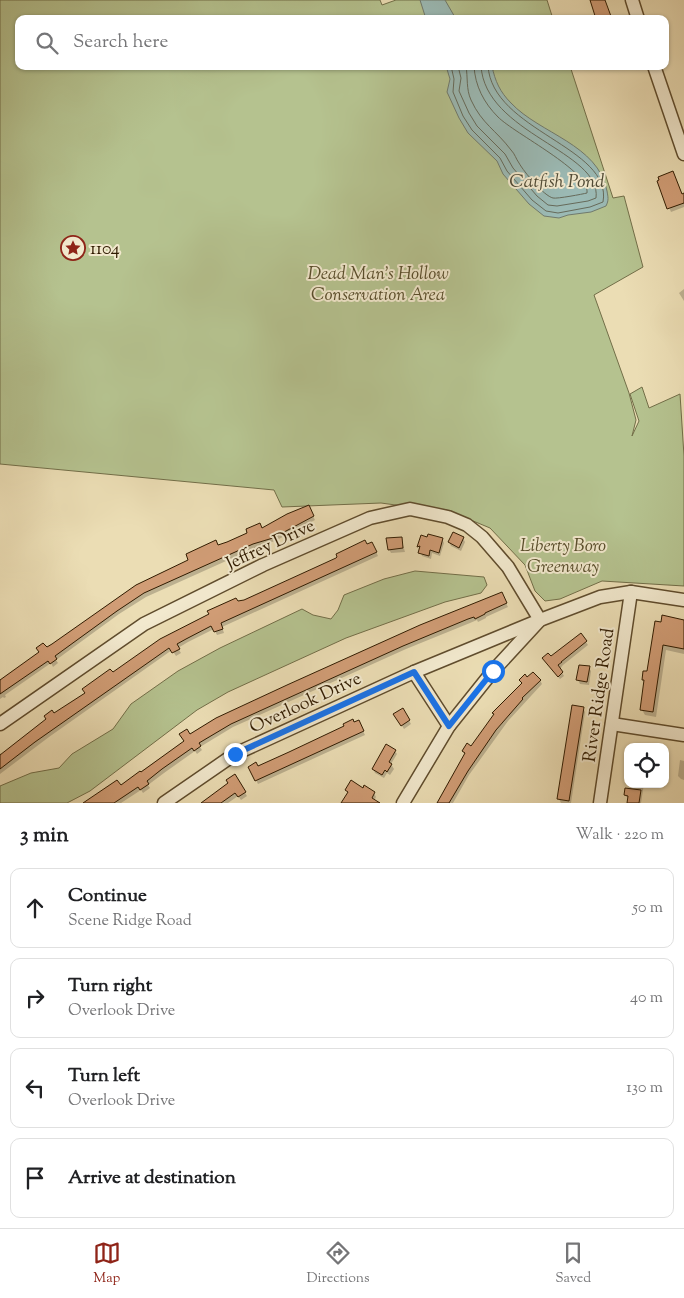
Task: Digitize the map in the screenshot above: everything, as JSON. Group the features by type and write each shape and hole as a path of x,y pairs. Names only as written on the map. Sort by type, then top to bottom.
{"street":[{"path":"632,0 637,15"},
{"path":"655,70 684,154"},
{"name":"Jeffrey Drive","path":"0,724 144,624 263,565 370,518 410,509 448,517 467,525 482,537 508,566 540,620"},
{"name":"Overlook Drive","path":"164,803 235,754 414,672 540,620 600,597 631,592 684,600"},
{"name":"River Ridge Road","path":"600,803 631,592"},
{"path":"403,803 449,726 493,671 540,620"},
{"path":"414,672 449,726"},
{"path":"612,724 684,735"}],"green space":[{"name":"Dead Man's Hollow Conservation Area","path":"0,0 380,0 382,5 396,0 547,0 552,15 15,15 15,70 571,70 613,198 624,196 643,267 594,295 629,393 636,420 632,436 639,421 630,394 642,387 649,408 680,394 684,456 684,586 602,581 560,599 545,601 535,591 525,565 490,528 454,513 381,503 282,507 274,490 0,464"},
{"path":"415,571 484,577 487,585 481,593 445,602 346,638 228,692 197,710 90,791 67,803 0,803 0,786 31,773 59,768 72,754 113,729 131,704 178,671 220,648 302,609 313,615 331,619 338,610 344,595 384,579"}],"water":[{"path":"420,0 445,0 454,15 425,15"},
{"name":"Catfish Pond","path":"447,70 493,70 498,86 511,103 523,114 580,151 592,162 601,175 607,191 608,200 606,206 591,212 559,218 544,216 529,204 503,174 497,161 468,133 447,92 450,79"}],"building":[{"path":"590,0 605,0 611,15 595,15"},
{"path":"673,171 682,194 684,193 684,203 667,209 657,181 659,180 658,177"},
{"path":"309,505 314,516 273,538 253,544 144,593 55,656 57,659 50,664 48,661 0,694 0,680 39,652 36,648 43,643 47,647 136,585 188,560 186,554 216,540 218,545 227,542 247,533 246,529 260,523 262,528 287,514"},
{"path":"453,532 464,537 459,548 448,542"},
{"path":"428,534 443,538 439,553 430,550 429,556 418,553 420,546 417,547 421,535 427,537"},
{"path":"402,537 403,548 388,550 386,538"},
{"path":"365,540 367,544 372,542 377,552 221,623 223,629 214,632 211,626 177,644 180,649 172,653 169,648 35,742 0,769 0,755 46,719 44,716 52,710 54,713 85,693 82,689 110,669 113,672 160,639 209,614 207,611 236,598 238,601 244,600 336,558 336,554"},
{"path":"502,592 507,603 475,619 474,617 468,619 403,646 231,724 199,743 201,746 194,751 192,748 162,769 147,781 149,784 140,790 138,787 114,803 83,803 117,780 121,785 141,772 184,741 179,734 187,729 190,734 216,718 287,685 420,625"},
{"path":"662,615 684,620 684,649 663,645 653,712 640,710 644,680 642,680 643,671 647,671 655,621 661,622"},
{"path":"581,633 587,641 558,665 563,672 558,677 542,658 548,653 551,656"},
{"path":"579,665 590,666 587,682 576,680"},
{"path":"533,672 541,680 522,698 496,730 449,803 437,803 465,753 462,751 467,743 471,746 494,714 492,713 522,683 519,680 525,674 527,677"},
{"path":"572,705 584,707 569,801 557,799"},
{"path":"403,708 410,720 401,726 393,714"},
{"path":"353,719 354,722 359,720 364,731 255,781 248,767 256,762 258,766 289,752 344,726 343,724"},
{"path":"386,744 396,750 389,762 392,764 387,772 385,770 382,775 372,769"},
{"path":"235,774 246,792 238,797 235,793 221,803 201,803 228,783 226,780"},
{"path":"351,780 363,788 364,785 375,792 372,798 380,803 341,803 348,792 345,790"},
{"path":"625,788 641,790 639,803 627,803 628,796 624,795"}],"place":[{"name":"1104","path":"73,248"}],"route":[{"path":"235,754 414,672 449,726 493,671"}],"park label":[{"name":"Liberty Boro Greenway","path":"563,555"}]}
